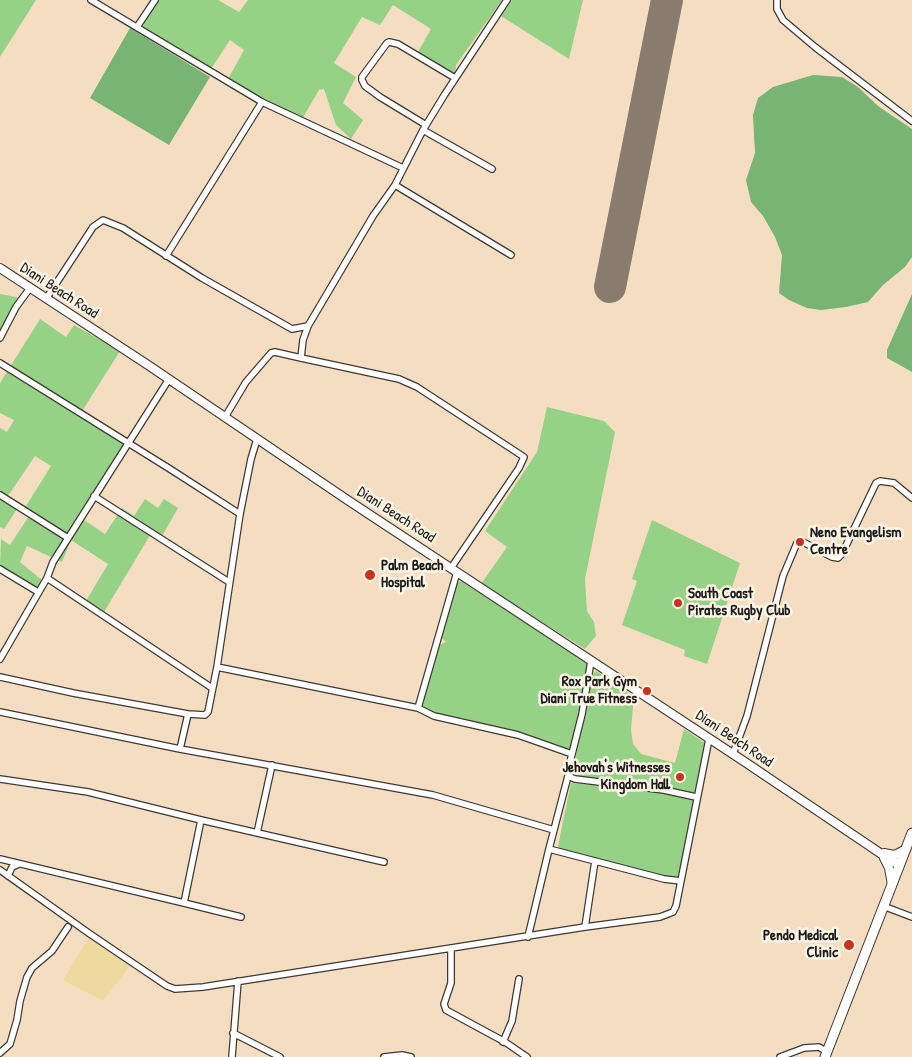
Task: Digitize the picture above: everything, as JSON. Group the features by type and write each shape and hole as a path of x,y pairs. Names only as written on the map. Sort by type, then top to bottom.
{"highway":[{"path":"826,1054 912,833"}],"main road":[{"name":"Diani Beach Road","path":"0,268 900,865"},
{"path":"877,851 895,855 906,849"},
{"path":"877,851 887,863 892,885"}],"street":[{"path":"91,0 262,102 404,168"},
{"path":"137,27 156,0"},
{"path":"301,358 303,340 308,326 373,216 395,185 424,128 507,0"},
{"path":"777,0 777,9 783,20 815,47 912,121"},
{"path":"455,78 398,44 389,42 362,77 362,80 365,86 424,128 492,169"},
{"path":"166,256 262,102"},
{"path":"395,185 511,255"},
{"path":"46,299 93,227 101,221 105,221 123,228 202,278 292,329 303,340"},
{"path":"0,338 16,307 30,288"},
{"path":"292,329 308,326"},
{"path":"225,417 246,382 271,352 275,352 399,379 417,387 524,457 519,468 454,570 418,708"},
{"path":"0,363 240,514"},
{"path":"0,658 2,648 47,578 53,562 169,379"},
{"path":"0,677 73,693 188,714 206,715 216,667 240,514 251,459 257,440"},
{"path":"733,754 747,716 783,576 797,543 803,542 832,557 838,558 842,554 876,483 880,481 894,483 912,498"},
{"path":"0,495 68,538"},
{"path":"94,496 230,582"},
{"path":"0,569 38,592"},
{"path":"47,578 212,688"},
{"path":"528,936 568,776 582,714 591,660"},
{"path":"216,667 418,708 434,716 518,735 572,754"},
{"path":"0,712 180,749 433,795 554,830"},
{"path":"180,749 188,714"},
{"path":"0,870 174,989 203,987 585,926 669,915 675,909 696,796 709,739"},
{"path":"257,833 272,765"},
{"path":"568,776 575,779 696,796"},
{"path":"0,779 88,792 384,862"},
{"path":"184,903 200,820"},
{"path":"549,849 664,879 681,881"},
{"path":"0,859 241,917"},
{"path":"585,926 594,861"},
{"path":"8,876 12,867 19,864"},
{"path":"883,906 912,917"},
{"path":"67,917 68,927"},
{"path":"0,1053 10,1044 27,976 32,968 52,951 68,927 75,923"},
{"path":"451,948 452,983 444,1004 446,1010 527,1057"},
{"path":"503,1042 512,1021 519,979"},
{"path":"232,1057 238,981"},
{"path":"233,1034 280,1057"},
{"path":"780,1057 804,1048 819,1047 826,1054"},
{"path":"384,1057 402,1055 411,1057"}],"green space":[{"path":"0,0 36,0 0,57"},
{"path":"158,0 218,0 239,12 248,0 502,0 456,65 455,74 418,52 431,29 393,5 380,25 362,17 334,63 356,77 343,103 363,120 351,139 336,125 324,89 319,90 302,119 228,79 244,50 230,40 211,69 147,32 143,26 145,19"},
{"path":"512,0 583,0 569,59 501,16"},
{"path":"130,28 210,77 169,145 90,98"},
{"path":"813,75 842,77 858,87 878,106 912,129 912,257 905,267 883,285 868,302 821,310 807,308 779,293 782,255 775,237 763,216 751,202 746,180 755,153 753,115 758,98 773,87"},
{"path":"0,294 21,298 25,301 0,340"},
{"path":"912,294 912,372 887,358 887,350"},
{"path":"40,319 66,337 74,325 120,351 79,416 124,444 78,516 105,534 122,508 134,516 145,499 158,508 164,499 178,508 161,538 152,532 104,612 86,601 108,564 71,540 62,562 27,546 20,562 43,581 37,588 0,567 1,539 10,545 29,516 17,509 4,529 0,527 0,428 7,432 14,420 0,413 0,383","holes":["35,456 51,466 26,506 8,496"]},
{"path":"547,407 604,421 615,432 585,579 587,611 594,622 596,636 585,649 481,584 507,547 485,531 537,452"},
{"name":"South Coast Pirates Rugby Club","path":"652,520 740,563 707,664 684,656 685,650 622,625 637,581 632,579"},
{"path":"461,581 589,663 570,751 433,715 422,705 439,645 446,642 441,637 455,584"},
{"path":"596,671 635,697 631,730 633,744 641,754 675,763 684,729 708,745 695,793 572,776 592,675"},
{"path":"571,783 664,792 694,798 679,878 664,877 560,849 558,846"}],"sand":[{"path":"89,937 130,966 103,1001 63,980"}],"runway":[{"path":"610,287 667,0"}],"place":[{"name":"Neno Evangelism Centre","path":"800,542"},
{"name":"Palm Beach Hospital","path":"370,575"},
{"name":"South Coast Pirates Rugby Club","path":"678,603"},
{"name":"Rox Park Gym Diani True Fitness","path":"647,691"},
{"name":"Jehovah's Witnesses Kingdom Hall","path":"680,777"},
{"name":"Pendo Medical Clinic","path":"849,945"}]}
